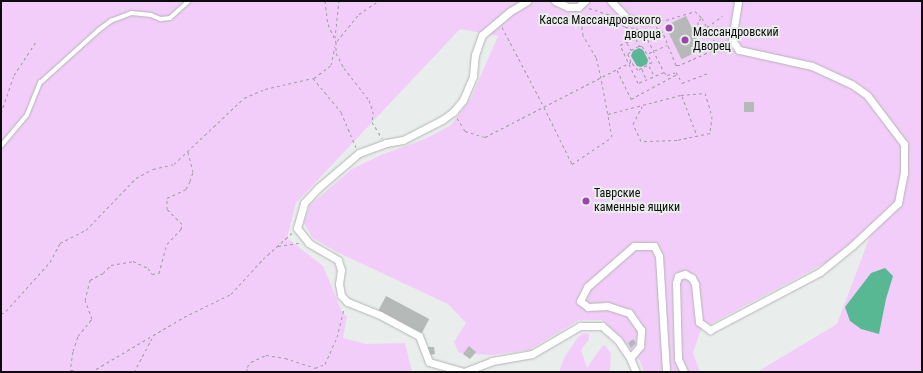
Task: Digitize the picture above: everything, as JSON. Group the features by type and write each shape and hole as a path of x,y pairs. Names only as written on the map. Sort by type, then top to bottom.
{"street":[{"path":"527,1 508,12 482,35 475,55 470,82 463,100 453,112 422,132 404,140 386,143 359,153 304,202 297,228 309,243 338,260 341,270 339,284 341,295 347,302 380,315 419,336 429,362 464,372 492,361 532,354 580,326 602,326 618,340 630,358 636,372"},
{"path":"555,1 568,7 578,7 584,1"},
{"path":"611,1 628,19 648,21"},
{"path":"684,372 678,360 676,283 678,276 685,274 692,278 695,284 699,322 710,330 820,272 852,246 898,203 904,173 904,144 867,95 851,84 812,66 739,50 732,40 738,1"},
{"path":"630,358 640,346 641,330 630,313 607,306 588,307 580,301 587,287 634,246 654,246 660,256 666,372"}],"lane":[{"path":"1,146 27,115 40,83 99,30 111,21 132,13 151,15 161,19 170,18 189,1"},
{"path":"718,48 724,49 732,40"}],"path":[{"path":"325,1 328,24 336,42 336,53 344,68 369,100 373,111 372,122 386,143"},
{"path":"335,39 339,1"},
{"path":"1,314 6,311 50,262 60,243 86,230 136,178 153,169 174,164 244,98 265,89 313,78 330,65 336,42 359,14 378,1"},
{"path":"499,20 572,164 612,137 596,57 583,35 578,7 608,14 625,28 636,28 645,34 664,72 667,75 676,72 677,74"},
{"path":"695,11 702,18 718,48 676,65 662,32 648,21 666,20 679,14 695,11"},
{"path":"707,27 722,16"},
{"path":"698,29 698,22 702,18"},
{"path":"698,29 703,33 710,33"},
{"path":"694,31 698,29"},
{"path":"645,34 620,45 628,63 638,83 664,72"},
{"path":"636,38 639,46 642,46 652,62 638,70 631,62 628,54 631,50 639,46"},
{"path":"1,113 14,75 37,40"},
{"path":"626,42 631,50"},
{"path":"648,54 667,45"},
{"path":"453,112 465,132 485,137 631,62"},
{"path":"649,65 654,75"},
{"path":"642,68 646,79"},
{"path":"616,70 631,99 677,74"},
{"path":"677,74 682,83 710,72"},
{"path":"313,78 341,112 359,153"},
{"path":"608,114 682,95 705,93 712,116 710,133 677,140 641,141 633,124 642,106"},
{"path":"682,95 697,136"},
{"path":"87,372 70,371 73,351 78,336 92,319 85,300 90,280 103,273 111,265 132,261 148,268 152,274 158,273 167,244 181,229 182,224 167,209 167,198 186,189 190,182 193,172 188,151"},
{"path":"91,372 152,338 184,317 231,294 263,259 297,228"},
{"path":"278,246 294,243 309,243"},
{"path":"247,372 247,367 251,362 266,355 285,358 315,368 325,364 336,337 342,312 347,302"},
{"path":"134,372 152,338"}],"shaded area":[{"path":"1,1 922,1 922,372 757,372 837,324 872,231 833,259 701,329 693,353 700,372 644,372 640,361 625,343 602,320 579,320 529,350 491,355 459,353 454,342 466,323 448,304 337,252 313,238 304,223 310,205 352,169 381,155 425,139 451,125 471,98 498,36 460,29 296,203 287,238 323,266 342,312 347,317 343,338 366,344 405,343 412,372 1,372"},
{"path":"639,48 643,50 648,60 647,64 641,67 637,66 631,56 633,51"},
{"path":"885,268 893,276 886,299 879,334 861,329 850,321 845,307 871,273"},
{"path":"584,333 589,334 589,339 581,350 587,368 603,345 606,346 611,354 610,372 559,372 564,358 578,337"}],"building":[{"name":"Массандровский Дворец","path":"686,16 702,49 682,59 665,26"},
{"path":"744,102 754,102 754,112 744,112"},
{"path":"386,296 429,319 422,333 378,310"},
{"path":"633,339 636,343 631,348 628,343"},
{"path":"469,346 476,352 470,359 463,354"},
{"path":"428,347 434,347 435,354 428,355"}],"place":[{"name":"Касса Массандровского дворца","path":"669,28"},
{"name":"Массандровский Дворец","path":"685,40"},
{"name":"Таврские каменные ящики","path":"586,201"}]}
